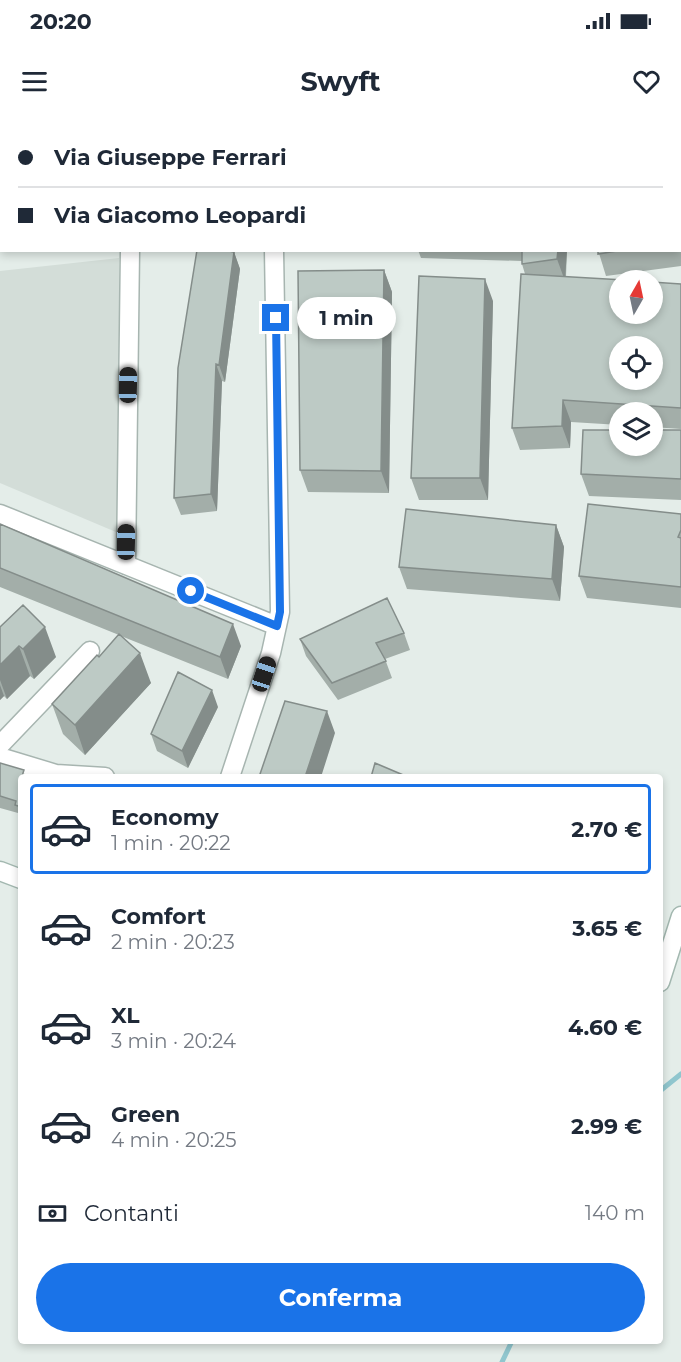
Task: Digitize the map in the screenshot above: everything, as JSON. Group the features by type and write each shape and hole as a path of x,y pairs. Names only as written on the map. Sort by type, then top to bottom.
{"street":[{"path":"126,565 130,252"},
{"path":"231,774 271,653 280,612 274,252"},
{"path":"0,514 277,626"},
{"path":"0,746 90,651"},
{"path":"0,757 56,774"},
{"path":"0,871 18,878"},
{"path":"663,973 681,916"}],"shaded area":[{"path":"119,258 123,535 0,483 0,271"}],"building":[{"path":"197,252 234,252 219,365 216,364 211,494 174,498 178,368"},
{"path":"522,252 558,252 557,259 522,264"},
{"path":"384,270 381,471 300,470 298,271"},
{"path":"521,274 609,279 609,324 663,324 663,283 681,284 681,408 663,407 663,402 609,403 563,400 562,426 512,428"},
{"path":"419,276 485,279 480,478 411,478"},
{"path":"583,430 609,430 609,456 663,456 663,430 681,430 681,479 581,474"},
{"path":"588,504 681,514 681,530 678,537 681,538 681,587 579,576"},
{"path":"406,509 556,525 552,579 399,567"},
{"path":"0,524 233,624 220,657 0,568"},
{"path":"387,598 404,633 376,643 386,661 332,683 300,639"},
{"path":"23,605 45,627 23,649 19,646 0,665 0,627"},
{"path":"119,634 140,653 75,725 52,704"},
{"path":"178,672 212,690 182,751 151,734"},
{"path":"285,701 327,711 306,774 260,774"},
{"path":"0,763 24,770 23,774 18,774 18,806 15,805 16,801 0,796"},
{"path":"375,763 401,774 372,774"}],"waterway":[{"path":"663,1089 681,1074"},
{"path":"502,1362 511,1344"}],"route":[{"path":"191,591 277,626 280,612 276,318"}]}
